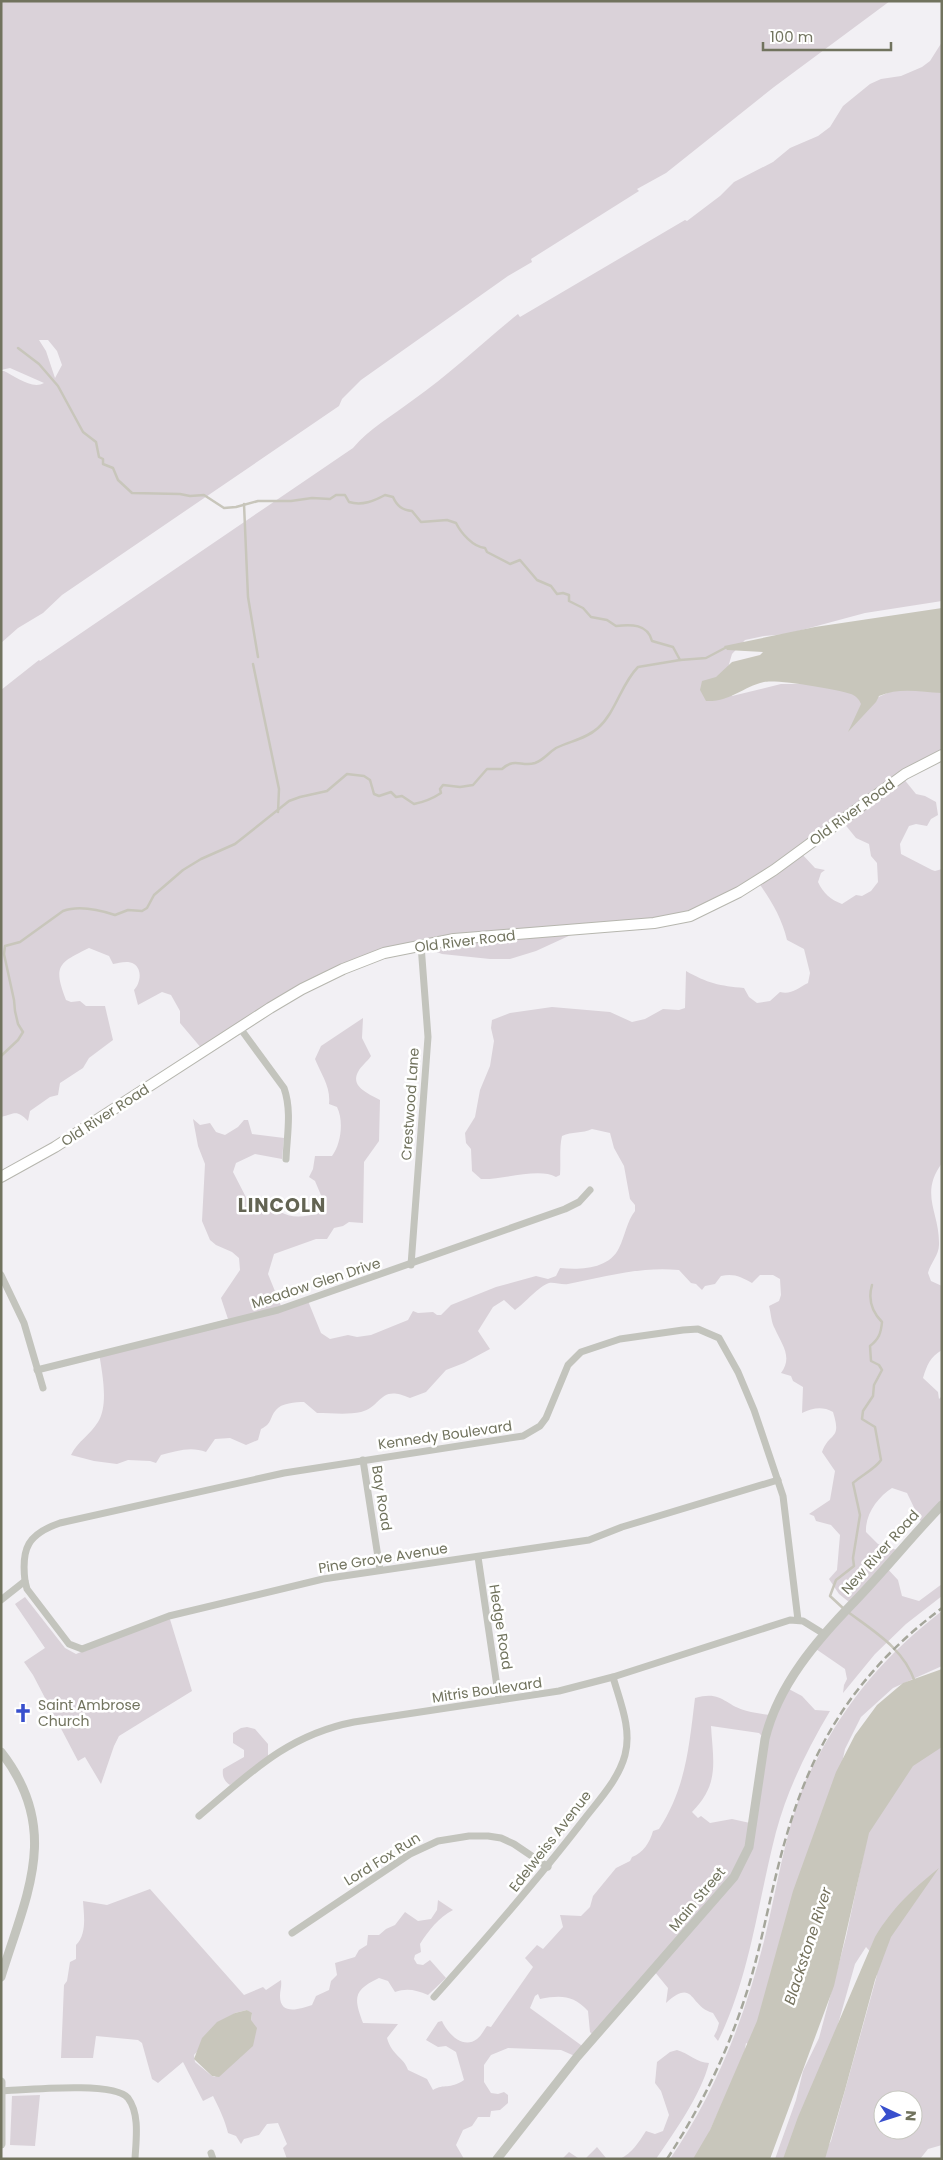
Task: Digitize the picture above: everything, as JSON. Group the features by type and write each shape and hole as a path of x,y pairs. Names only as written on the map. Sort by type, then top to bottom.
{"main road":[{"name":"Old River Road","path":"1,1177 55,1147 302,989 343,969 384,953 454,939 654,923 690,916 739,892 774,870 905,774 942,755"}],"street":[{"name":"Crestwood Lane","path":"411,1265 428,1037 422,945"},
{"path":"240,1028 284,1088 288,1099 286,1159"},
{"name":"Meadow Glen Drive","path":"37,1370 270,1313 411,1265 565,1209 579,1202 590,1190"},
{"path":"1,1275 24,1323 43,1388"},
{"name":"Kennedy Boulevard","path":"25,1581 23,1567 26,1547 38,1533 54,1525 284,1473 523,1436 540,1426 546,1418 568,1365 581,1352 620,1339 698,1329 719,1338 738,1372 754,1410 783,1496 798,1620"},
{"name":"Bay Road","path":"363,1460 380,1570"},
{"name":"Pine Grove Avenue","path":"25,1581 27,1589 69,1644 82,1649 188,1610 323,1579 589,1540 622,1527 778,1480"},
{"name":"New River Road","path":"838,1618 942,1505"},
{"name":"Hedge Road","path":"478,1557 499,1700"},
{"path":"1,1600 25,1581"},
{"name":"Main Street","path":"497,2159 577,2057 734,1877 750,1847 769,1722 780,1698 798,1669 838,1618"},
{"name":"Mitris Boulevard","path":"199,1816 268,1758 312,1734 354,1722 559,1691 613,1677 790,1620 798,1620"},
{"path":"798,1620 809,1624 824,1634"},
{"name":"Edelweiss Avenue","path":"434,1997 548,1867 616,1776 625,1756 627,1745 626,1722 613,1677"},
{"path":"1,1752 23,1785 27,1796 33,1822 35,1852 28,1897 1,1977"},
{"name":"Lord Fox Run","path":"292,1933 410,1854 438,1841 469,1836 501,1838 514,1844 548,1867"},
{"path":"1,2144 2,2086 100,2088 116,2090 129,2099 134,2112 135,2159"}],"shaded area":[{"path":"1,1 890,1 774,87 666,173 637,189 639,191 531,259 532,262 508,276 361,380 342,399 339,406 62,595 43,613 18,628 1,643 1,371 29,384 39,385 44,383 10,368 1,370","holes":["39,340 48,340 57,351 62,365 55,378 46,351"]},
{"path":"942,42 942,601 865,613 787,634 745,640 732,654 727,671 732,696 781,684 847,685 868,702 900,687 920,691 942,692 942,755 903,778 916,794 936,802 938,815 931,819 927,826 916,824 909,826 900,844 901,854 932,870 942,869 942,1163 935,1174 931,1194 937,1223 939,1249 928,1273 931,1281 942,1286 942,1350 929,1362 923,1378 938,1392 939,1399 942,1396 942,1505 922,1524 907,1493 892,1488 873,1507 866,1525 866,1532 878,1544 897,1550 884,1565 898,1580 902,1596 919,1601 942,1584 942,1596 906,1624 875,1654 843,1693 847,1679 845,1669 813,1647 849,1602 839,1594 829,1579 837,1570 840,1535 831,1525 816,1521 814,1516 809,1514 830,1500 835,1471 822,1452 825,1445 836,1432 835,1421 833,1412 821,1408 802,1413 803,1387 793,1381 791,1376 781,1373 786,1362 786,1356 773,1323 769,1306 779,1301 781,1295 780,1279 773,1275 760,1275 752,1283 737,1276 721,1276 715,1284 705,1286 702,1290 696,1284 691,1283 679,1270 665,1269 623,1273 568,1284 549,1283 515,1310 504,1300 493,1307 478,1331 490,1349 446,1370 426,1392 410,1398 392,1393 368,1409 350,1413 317,1413 304,1402 289,1403 276,1410 269,1422 261,1429 258,1440 246,1445 230,1438 215,1439 206,1452 195,1449 178,1451 161,1455 156,1463 128,1460 117,1464 71,1455 95,1427 101,1415 104,1388 99,1353 228,1319 221,1298 240,1270 239,1258 210,1240 202,1221 205,1164 198,1146 193,1119 200,1125 210,1123 216,1132 225,1135 238,1127 244,1120 248,1120 252,1134 284,1138 282,1159 255,1154 236,1163 233,1172 250,1205 262,1206 276,1199 279,1211 284,1214 303,1216 319,1213 323,1200 315,1181 309,1177 313,1169 315,1156 332,1156 338,1145 341,1125 337,1107 329,1104 327,1086 315,1059 321,1046 363,1018 362,1038 371,1056 358,1072 357,1082 362,1089 380,1100 379,1141 364,1162 363,1223 349,1222 334,1228 327,1239 316,1239 274,1254 268,1274 281,1306 308,1301 321,1333 330,1339 348,1335 357,1337 371,1335 408,1320 413,1311 418,1313 433,1312 441,1315 451,1305 496,1287 536,1276 548,1279 556,1276 560,1268 577,1269 594,1267 601,1264 609,1260 619,1248 635,1211 635,1205 630,1199 624,1166 614,1148 610,1133 592,1129 562,1136 560,1175 556,1177 540,1173 481,1179 472,1171 471,1149 466,1143 465,1133 475,1117 480,1090 490,1066 494,1041 491,1028 492,1020 510,1013 552,1007 610,1012 632,1022 645,1019 663,1009 679,1010 685,1008 686,971 714,983 744,988 749,997 757,1003 770,1001 780,992 791,992 798,989 808,983 810,973 804,949 787,940 776,910 758,882 695,912 573,934 536,951 510,959 442,954 434,951 432,943 377,953 202,1049 180,1023 180,1011 171,995 162,992 138,1005 134,990 140,977 137,967 129,962 113,964 109,956 89,948 70,958 61,967 59,973 62,989 66,1000 71,1002 80,1001 86,1006 105,1006 113,1040 89,1058 83,1068 60,1083 58,1095 50,1097 30,1111 28,1121 18,1114 1,1117 1,690 39,660 353,448 374,428 440,380 518,314 520,317 685,220 687,221 720,196 734,182 773,162 790,148 818,136 830,127 843,106 870,84 881,79 901,76 922,67 930,61","holes":["843,822 856,838 869,844 871,856 877,863 878,882 871,891 862,896 856,895 842,904 822,890 818,882 821,873 825,870 815,868 801,853"]},
{"path":"25,1597 65,1648 76,1654 169,1616 192,1691 119,1736 101,1784 85,1757 78,1761 33,1675 24,1662 45,1648 15,1604"},
{"path":"942,1611 942,1666 893,1688 861,1717 845,1749 838,1782 761,2021 748,2044 746,2043 744,2055 697,2159 670,2159 702,2107 739,2024 765,1937 791,1824 807,1778 832,1732 873,1675 905,1642"},
{"path":"785,1687 802,1696 815,1710 830,1711 799,1770 786,1800 776,1832 746,1965 729,2016 718,2041 714,2036 719,2023 713,2013 705,2010 687,1993 675,1996 666,2003 668,1988 654,1971 595,2037 590,2032 588,2011 577,2002 560,1997 540,1999 538,1994 535,1996 530,2008 585,2048 577,2057 561,2050 508,2048 491,2055 484,2065 484,2082 491,2093 498,2094 504,2092 508,2095 508,2103 500,2110 491,2111 490,2117 478,2117 472,2126 463,2130 456,2145 464,2159 287,2159 283,2148 287,2144 278,2123 267,2124 259,2135 244,2139 241,2144 236,2136 228,2133 224,2119 213,2096 203,2101 183,2062 158,2083 152,2079 142,2043 138,2040 96,2036 93,2058 61,2058 64,1985 67,1981 70,1962 76,1959 76,1945 82,1936 84,1919 83,1901 107,1905 150,1889 244,1995 263,1987 266,1990 281,1980 281,2002 287,2009 292,2010 312,2005 316,1996 329,1990 331,1981 337,1975 335,1963 355,1957 359,1950 367,1945 368,1935 379,1935 395,1925 405,1912 418,1921 431,1919 437,1910 438,1900 453,1910 443,1916 430,1929 420,1944 421,1952 415,1955 414,1959 417,1964 423,1965 430,1960 446,1978 428,1995 412,1990 395,1992 388,1981 379,1978 360,1991 357,2000 363,2023 398,2024 387,2038 392,2049 404,2062 408,2070 427,2079 433,2090 459,2083 464,2080 456,2052 446,2046 438,2047 426,2040 438,2022 442,2021 456,2039 466,2043 477,2039 487,2026 491,2027 533,1967 525,1958 537,1945 543,1949 563,1927 560,1915 581,1916 590,1907 593,1896 616,1868 630,1861 632,1857 646,1847 653,1831 659,1829 668,1814 681,1782 688,1750 695,1698 704,1696 717,1697 739,1708 770,1715","holes":["711,1726 759,1733 764,1738 750,1823 732,1819 710,1823 701,1816 698,1818 692,1812 701,1802 711,1782 713,1772","247,2010 252,2014 251,2020 215,2077 212,2076 195,2062 194,2055 235,2013"]},
{"path":"247,1727 255,1729 268,1744 268,1758 230,1785 224,1778 223,1769 244,1757 244,1750 233,1743 233,1733"},
{"path":"942,1739 942,2145 928,2149 920,2159 821,2159 831,2141 877,1975 877,1959 866,1947 855,1964 833,2042 790,2159 775,2159 796,2100 803,2071 819,2038 846,1937 872,1815 895,1769"},
{"path":"677,2050 709,2063 694,2100 656,2159 620,2159 632,2150 646,2131 655,2134 663,2131 669,2115 661,2091 655,2083 657,2062 670,2052"},
{"path":"40,2095 35,2146 10,2145 12,2096"},
{"path":"597,2147 606,2158 614,2159 562,2159 569,2152 578,2158 586,2158"}],"water":[{"path":"942,608 942,693 902,691 879,696 876,702 848,732 861,704 854,696 844,692 771,681 756,684 730,697 706,701 700,690 702,681 716,677 732,662 760,655 763,652 727,650 724,646 815,627"},
{"name":"Blackstone River","path":"942,1669 942,1747 913,1766 869,1833 834,1986 770,2159 693,2159 710,2130 757,2021 793,1891 836,1772 855,1735 877,1705 903,1683"},
{"path":"939,1868 891,1937 875,1980 825,2159 783,2159 798,2117 875,1937 904,1900"},
{"path":"247,2010 252,2013 251,2020 257,2028 253,2046 219,2077 212,2076 194,2059 202,2038 217,2022 235,2013"}],"waterway":[{"path":"18,348 39,364 58,386 83,432 96,442 99,457 103,459 103,464 113,468 118,480 132,493 204,495 224,508 258,501 330,499 336,495 345,495 349,502 359,503 372,501 385,495 393,497 398,505 405,510 412,511 421,522 447,520 456,523 468,539 476,545 485,548 487,552 510,564 520,560 537,580 551,586 557,594 569,595 569,601 583,608 591,617 607,620 616,626 633,625 643,628 650,635 652,641 673,647 680,660"},
{"path":"244,504 248,597 258,657"},
{"path":"1,1056 18,1040 23,1032 18,1024 15,1011 4,954 5,946 20,942 63,911 83,908 115,915 128,910 142,911 147,908 154,895 183,870 201,859 235,844 289,801 327,791 347,774 364,776 370,780 374,794 379,796 391,792 396,797 402,796 414,804 428,800 441,793 440,789 443,785 460,787 473,785 487,769 502,769 514,763 535,763 556,748 583,737 598,728 609,714 627,681 638,667 706,658 725,648"},
{"path":"253,664 279,789 278,812"},
{"path":"844,1609 830,1596 836,1580 854,1566 853,1558 860,1515 853,1483 881,1460 875,1427 862,1419 863,1411 873,1396 874,1385 882,1370 879,1365 871,1361 870,1346 879,1336 882,1322 872,1305 870,1295 872,1285"},
{"path":"848,1612 888,1642 904,1660 915,1682"}],"railway":[{"path":"667,2159 704,2096 733,2031 749,1985 787,1834 798,1799 827,1736 865,1681 913,1631 942,1608"}],"place":[{"name":"Saint Ambrose Church","path":"23,1713"}],"district":[{"name":"LINCOLN","path":"282,1205"}]}
